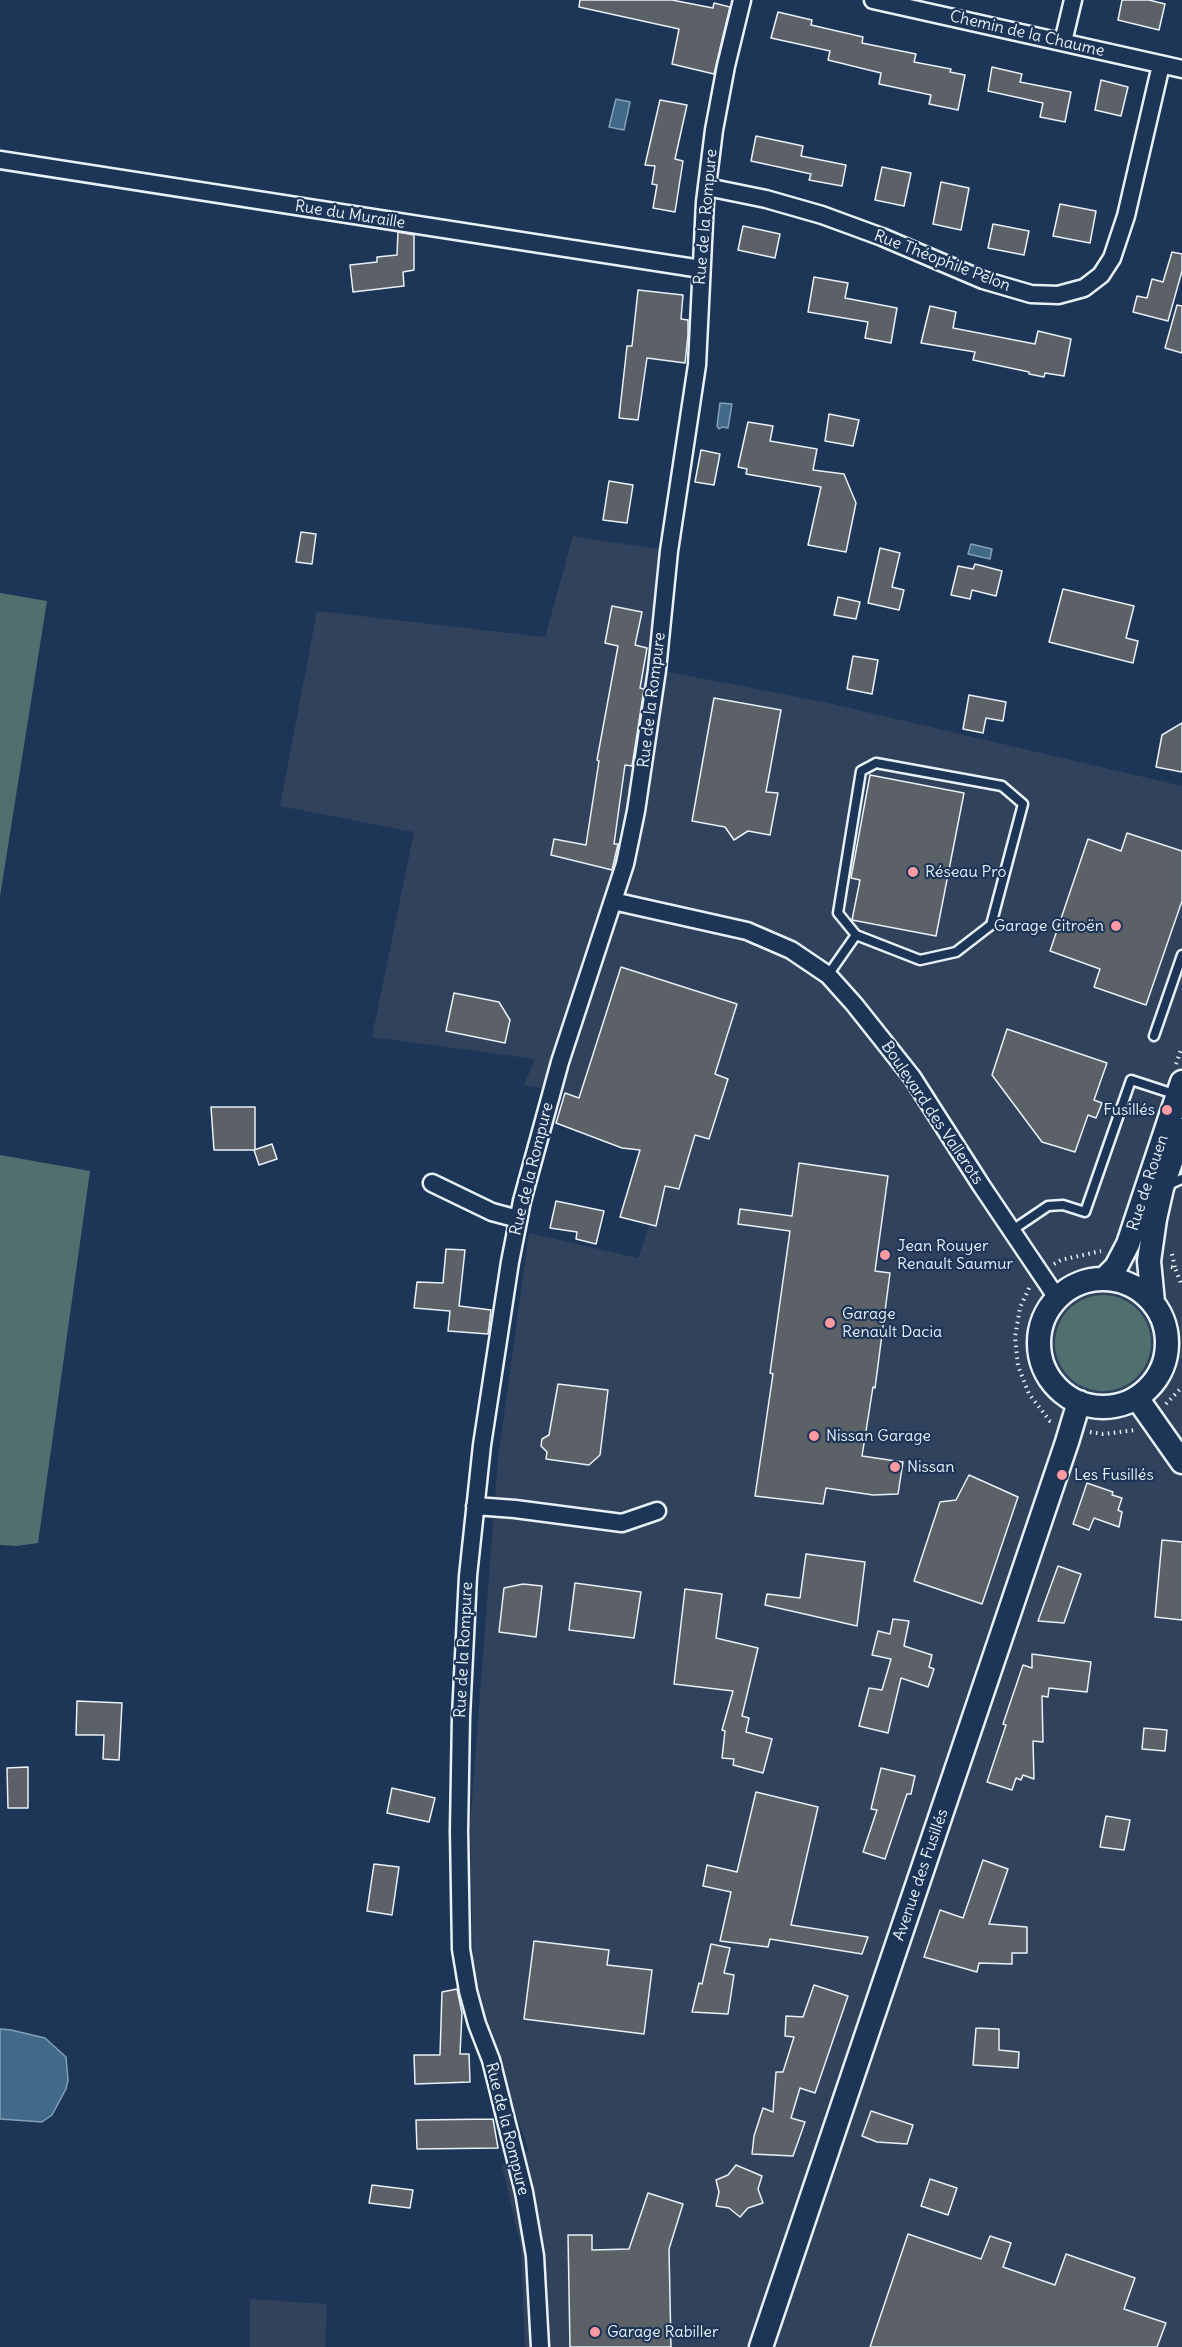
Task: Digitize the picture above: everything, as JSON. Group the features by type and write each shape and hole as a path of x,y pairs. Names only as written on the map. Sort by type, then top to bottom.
{"main road":[{"name":"Rue de Rouen","path":"1104,1279 1116,1267 1128,1244 1180,1092"},
{"name":"Rue de Rouen","path":"1153,1302 1150,1252 1172,1183 1182,1130"},
{"path":"1104,1279 1122,1282 1139,1289 1153,1302 1166,1327 1168,1347 1163,1367 1153,1384 1137,1398 1118,1406 1098,1407 1078,1402 1063,1393 1051,1380 1043,1365 1039,1347 1041,1329 1047,1312 1057,1298 1071,1287 1087,1281 1104,1279"},
{"path":"1137,1398 1182,1462"},
{"name":"Avenue des Fusillés","path":"761,2347 1078,1402"}],"street":[{"name":"Rue de la Rompure","path":"540,2347 535,2256 524,2192 491,2060 477,2024 468,1991 461,1949 459,1831 461,1716 468,1576 494,1358 518,1219 560,1062 626,864 636,811 657,670 669,551 697,364 701,269 714,130 742,0"},
{"name":"Chemin de la Chaume","path":"873,0 1161,64 1181,65"},
{"path":"1063,42 1073,0"},
{"name":"Rue Théophile Pelon","path":"707,187 766,199 822,215 882,237 983,280 1031,294 1058,295 1084,288 1101,275 1112,258 1126,216 1161,64"},
{"name":"Rue du Muraille","path":"0,160 701,269"},
{"name":"Boulevard des Vallerots","path":"613,901 747,931 791,950 828,975 912,1077 1057,1298"},
{"path":"432,1183 492,1212 518,1219"},
{"path":"475,1506 622,1523 657,1511"}],"lane":[{"path":"876,763 1002,786 1023,804 991,924 983,931 956,952 920,960 856,935 838,913 861,771 876,763"},
{"path":"828,975 856,935"},
{"path":"1154,1036 1182,955"},
{"path":"1011,1231 1048,1206 1063,1205 1085,1212 1131,1080 1180,1092"}],"path":[{"path":"1105,1249 1061,1260 1041,1275 1028,1290 1020,1308 1015,1337 1018,1366 1029,1394 1050,1421 1094,1433 1132,1432 1152,1419 1182,1387"}],"shaded area":[{"path":"616,99 630,102 624,130 609,127"},
{"path":"720,403 732,404 728,428 719,429 717,426"},
{"path":"573,536 669,551 658,670 824,702 1182,786 1182,2347 525,2347 521,2248 502,2166 529,2151 497,2060 473,1969 470,1826 498,1458 529,1233 638,1258 682,1133 565,1092 524,1085 535,1059 372,1037 414,832 280,806 317,611 545,637"},
{"path":"971,544 992,549 990,559 968,554"},
{"path":"0,2029 45,2038 66,2057 68,2080 66,2089 52,2115 42,2122 0,2119"},
{"path":"250,2299 327,2304 325,2347 250,2347"}],"green space":[{"path":"0,593 47,601 0,896"},
{"path":"0,1155 90,1171 38,1543 16,1546 0,1545"},
{"path":"1103,1295 1121,1299 1137,1309 1147,1325 1151,1343 1147,1361 1137,1377 1121,1387 1103,1391 1085,1387 1069,1377 1059,1361 1055,1343 1059,1325 1069,1309 1085,1299"}],"building":[{"path":"580,0 672,0 713,8 714,3 730,7 714,74 672,64 679,29 579,7"},
{"path":"1122,0 1149,0 1165,4 1159,30 1118,20"},
{"path":"778,12 812,20 811,25 863,37 862,43 916,54 914,62 951,69 950,72 965,75 958,110 929,104 931,95 879,84 881,73 828,60 830,51 771,38"},
{"path":"992,67 1022,74 1020,82 1071,92 1065,122 1040,117 1043,103 988,91"},
{"path":"1101,80 1128,87 1121,116 1095,110"},
{"path":"660,100 687,105 675,159 683,161 675,212 653,208 657,185 652,184 655,166 645,165"},
{"path":"756,136 803,146 801,156 846,165 842,186 809,180 811,174 751,161"},
{"path":"882,167 911,173 904,206 875,200"},
{"path":"941,182 969,188 961,230 933,224"},
{"path":"1060,204 1096,211 1090,243 1053,236"},
{"path":"993,224 1029,231 1024,255 988,248"},
{"path":"743,226 780,234 775,258 738,250"},
{"path":"398,232 414,235 414,270 403,272 404,286 353,292 350,265 377,262 377,257 397,255"},
{"path":"1172,252 1182,254 1182,271 1168,321 1133,312 1137,296 1147,298 1152,279 1163,282"},
{"path":"814,277 848,283 845,298 897,308 891,343 865,338 868,322 808,312"},
{"path":"638,290 683,295 681,319 688,320 688,335 685,363 647,358 638,420 619,418 627,346 632,346"},
{"path":"1177,305 1182,306 1182,353 1165,348"},
{"path":"930,306 956,312 953,328 1035,344 1038,331 1071,339 1064,376 1045,373 1044,377 1029,374 1029,372 973,360 975,352 921,343"},
{"path":"829,414 859,420 853,446 825,441"},
{"path":"748,422 773,426 770,441 817,449 813,470 844,474 856,503 846,552 808,545 821,487 746,474 747,469 738,467"},
{"path":"701,450 720,454 714,485 695,482"},
{"path":"609,481 633,485 627,523 603,520"},
{"path":"301,532 316,534 312,564 296,562"},
{"path":"880,548 900,553 892,587 904,590 899,610 868,603"},
{"path":"975,564 1002,571 996,596 972,590 970,599 951,595 958,566 973,569"},
{"path":"1063,589 1134,606 1126,638 1138,641 1133,663 1049,642"},
{"path":"838,597 860,602 856,619 834,615"},
{"path":"612,606 642,612 635,645 647,648 640,688 644,689 632,766 625,765 614,844 618,844 612,870 551,855 554,839 586,845 599,761 597,760 618,646 605,643"},
{"path":"853,656 878,660 872,694 847,689"},
{"path":"969,695 1006,702 1003,721 986,718 983,733 963,729"},
{"path":"714,698 781,710 766,792 778,793 770,835 748,831 734,840 725,827 692,821"},
{"path":"1182,723 1182,772 1156,767 1162,735"},
{"path":"870,775 964,793 936,936 852,920 860,880 851,878"},
{"name":"Garage Citroën","path":"1127,833 1182,851 1182,901 1146,1005 1094,987 1100,969 1050,951 1088,839 1121,851"},
{"path":"621,967 737,1004 715,1074 728,1079 709,1139 695,1135 679,1189 665,1186 656,1226 620,1217 640,1150 622,1148 556,1123 565,1093 579,1098"},
{"path":"454,993 499,1002 510,1020 505,1043 446,1031"},
{"path":"1007,1029 1107,1063 1094,1100 1102,1103 1096,1118 1088,1115 1075,1152 1042,1142 992,1075"},
{"path":"211,1107 255,1107 255,1150 214,1150"},
{"path":"272,1144 277,1159 259,1165 254,1150"},
{"path":"799,1163 888,1176 875,1271 890,1273 875,1388 873,1387 862,1456 903,1462 898,1494 873,1495 826,1488 823,1504 755,1496 773,1374 770,1373 790,1231 738,1224 740,1209 792,1216"},
{"path":"556,1201 604,1211 596,1244 576,1239 577,1232 550,1228"},
{"path":"446,1249 465,1250 459,1306 491,1310 488,1334 448,1331 450,1311 414,1308 417,1282 443,1283"},
{"path":"558,1384 608,1390 600,1455 589,1465 546,1459 547,1452 541,1446 542,1439 549,1435"},
{"path":"969,1475 1018,1497 982,1604 914,1581 940,1502 956,1500"},
{"path":"1087,1483 1113,1492 1112,1495 1122,1498 1118,1510 1122,1512 1119,1527 1094,1518 1089,1530 1073,1524"},
{"path":"1162,1540 1182,1542 1182,1620 1155,1617"},
{"path":"806,1554 865,1562 857,1626 765,1605 767,1594 800,1598"},
{"path":"1058,1566 1081,1574 1064,1623 1038,1621"},
{"path":"575,1583 641,1592 634,1638 569,1630"},
{"path":"523,1584 542,1586 536,1637 499,1632 504,1588"},
{"path":"685,1589 722,1594 716,1638 758,1648 742,1716 749,1718 746,1732 772,1739 763,1773 733,1765 734,1759 722,1758 725,1731 722,1730 733,1691 674,1684"},
{"path":"893,1619 909,1621 904,1646 932,1655 929,1667 934,1669 928,1687 901,1678 888,1733 859,1726 869,1688 882,1690 891,1659 872,1655 878,1631 890,1634"},
{"path":"1032,1654 1091,1662 1087,1692 1049,1688 1048,1697 1042,1696 1043,1742 1033,1741 1034,1779 1023,1775 1021,1780 1016,1778 1012,1790 987,1782 1023,1665 1032,1668"},
{"path":"77,1701 122,1703 119,1760 103,1759 104,1735 76,1735"},
{"path":"1144,1728 1167,1730 1165,1751 1142,1749"},
{"path":"28,1767 28,1808 8,1808 7,1768"},
{"path":"881,1768 915,1776 911,1794 907,1794 885,1859 863,1852 877,1810 871,1809"},
{"path":"392,1788 435,1798 429,1822 387,1813"},
{"path":"756,1792 818,1807 791,1925 868,1937 862,1954 770,1939 768,1947 720,1941 731,1892 703,1886 707,1865 737,1872"},
{"path":"1106,1816 1130,1820 1124,1850 1100,1847"},
{"path":"983,1860 1008,1869 989,1924 1027,1927 1027,1953 1012,1953 1012,1964 979,1963 977,1972 924,1957 940,1910 963,1918"},
{"path":"374,1864 399,1867 392,1915 367,1911"},
{"path":"534,1941 609,1950 607,1965 652,1970 644,2034 524,2019"},
{"path":"711,1944 730,1948 724,1973 734,1975 728,2014 692,2012 699,1983 702,1984"},
{"path":"814,1985 848,1996 815,2093 800,2088 791,2118 805,2122 793,2156 752,2154 754,2136 763,2108 773,2112 776,2072 783,2072 794,2037 785,2036 786,2016 803,2017"},
{"path":"457,1989 462,2013 460,2054 469,2054 470,2082 415,2084 414,2055 440,2055 442,1992"},
{"path":"976,2028 999,2029 999,2050 1019,2052 1018,2068 973,2065"},
{"path":"871,2111 913,2125 907,2144 877,2142 862,2136"},
{"path":"493,2119 498,2148 417,2149 416,2120"},
{"path":"736,2165 762,2176 758,2189 763,2203 748,2208 740,2217 729,2208 716,2206 719,2192 716,2180 728,2175"},
{"path":"930,2179 957,2188 948,2215 921,2206"},
{"path":"372,2185 413,2190 410,2208 369,2203"},
{"path":"648,2193 683,2204 669,2249 671,2347 570,2347 568,2235 592,2235 592,2250 629,2249"},
{"path":"908,2234 981,2259 990,2236 1011,2243 1003,2267 1055,2285 1066,2254 1135,2278 1124,2309 1166,2323 1157,2347 870,2347"}],"place":[{"name":"Réseau Pro","path":"913,872"},
{"name":"Garage Citroën","path":"1116,926"},
{"name":"Fusillés","path":"1167,1110"},
{"name":"Jean Rouyer Renault Saumur","path":"885,1255"},
{"name":"Garage Renault Dacia","path":"830,1323"},
{"name":"Nissan Garage","path":"814,1436"},
{"name":"Nissan","path":"895,1467"},
{"name":"Les Fusillés","path":"1062,1475"},
{"name":"Garage Rabiller","path":"595,2332"}]}
